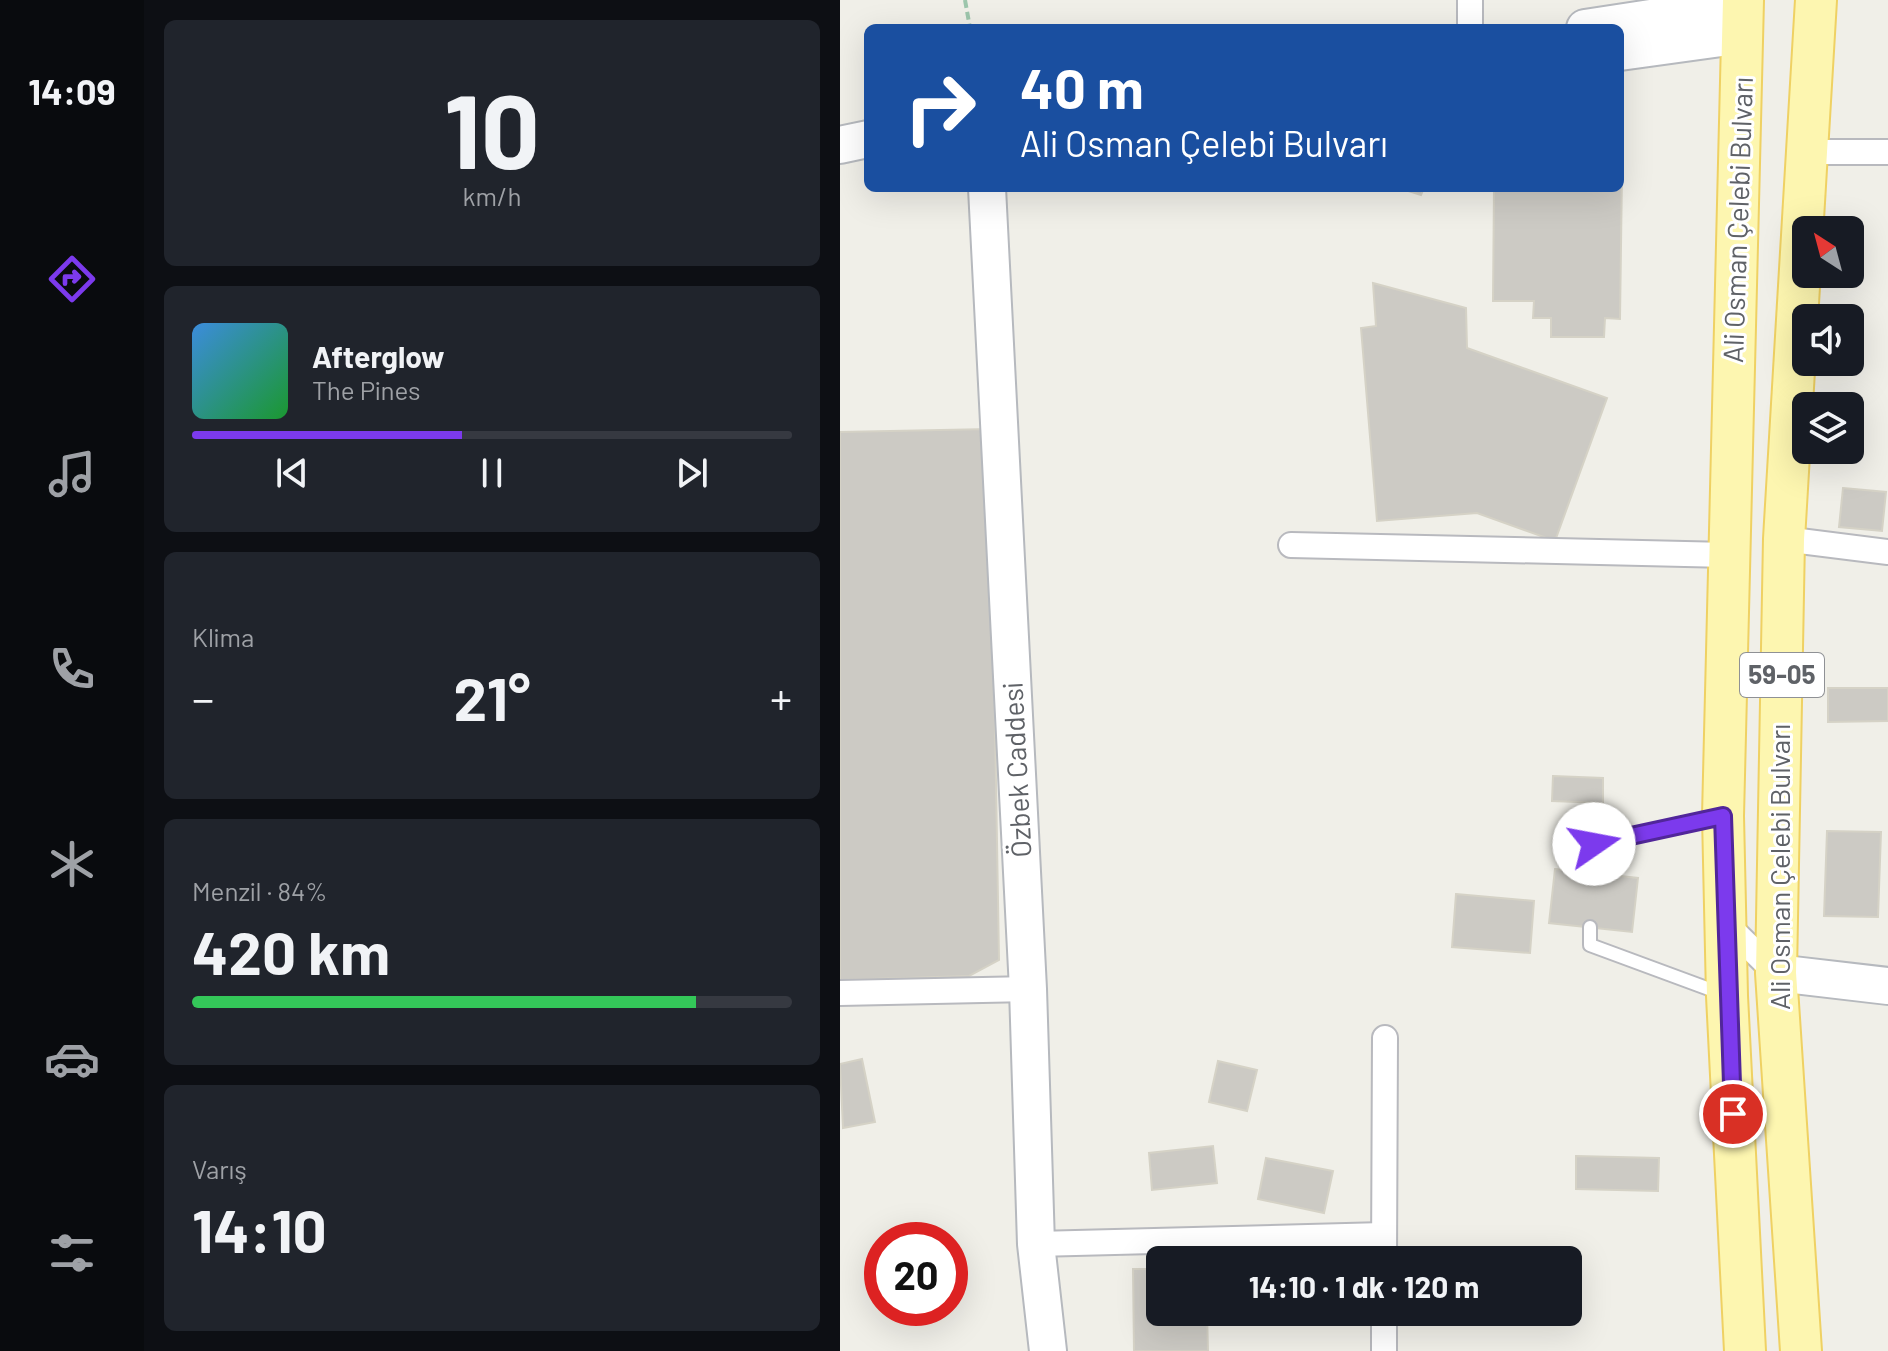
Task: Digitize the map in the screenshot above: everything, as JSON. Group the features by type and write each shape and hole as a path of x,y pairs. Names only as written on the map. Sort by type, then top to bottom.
{"main road":[{"name":"Ali Osman Çelebi Bulvarı","path":"1801,1351 1776,973 1784,539 1816,0"},
{"name":"Ali Osman Çelebi Bulvarı","path":"1743,13 1723,816 1727,996 1745,1351"}],"street":[{"path":"1470,0 1470,24"},
{"path":"1624,24 1743,13"},
{"path":"1624,51 1743,13"},
{"path":"840,145 864,140"},
{"path":"1807,152 1888,152"},
{"name":"Özbek Caddesi","path":"987,192 1028,989 1036,1244 1048,1351"},
{"path":"1784,539 1888,552"},
{"path":"1291,545 1728,555"},
{"path":"1725,923 1776,973 1888,986"},
{"path":"840,993 1028,989"},
{"path":"1384,1246 1385,1038"},
{"path":"1036,1244 1384,1235"},
{"path":"1384,1326 1384,1351"}],"lane":[{"path":"1593,873 1594,844 1723,816"},
{"path":"1590,927 1590,945 1727,996"}],"path":[{"path":"965,0 969,24"}],"building":[{"path":"1494,192 1622,192 1620,319 1605,318 1604,337 1551,337 1551,318 1533,318 1534,301 1493,301"},
{"path":"1373,283 1466,308 1467,348 1607,398 1555,541 1477,513 1377,521 1361,328 1376,326"},
{"path":"990,429 999,960 969,976 840,980 840,432"},
{"path":"1843,488 1886,492 1882,531 1839,527"},
{"path":"1828,688 1888,688 1888,721 1828,722"},
{"path":"1553,776 1603,778 1603,803 1552,801"},
{"path":"1827,831 1881,832 1878,917 1824,916"},
{"path":"1555,869 1638,878 1632,932 1549,923"},
{"path":"1456,894 1534,901 1530,953 1452,947"},
{"path":"862,1059 875,1122 843,1128 840,1064"},
{"path":"1218,1061 1257,1070 1247,1111 1209,1102"},
{"path":"1213,1146 1217,1183 1152,1190 1149,1153"},
{"path":"1576,1156 1659,1158 1658,1191 1576,1189"},
{"path":"1266,1158 1333,1171 1324,1213 1258,1199"},
{"path":"1133,1269 1146,1269 1146,1326 1207,1326 1208,1351 1134,1351"}],"route":[{"path":"1594,844 1723,816 1733,1114"}]}
